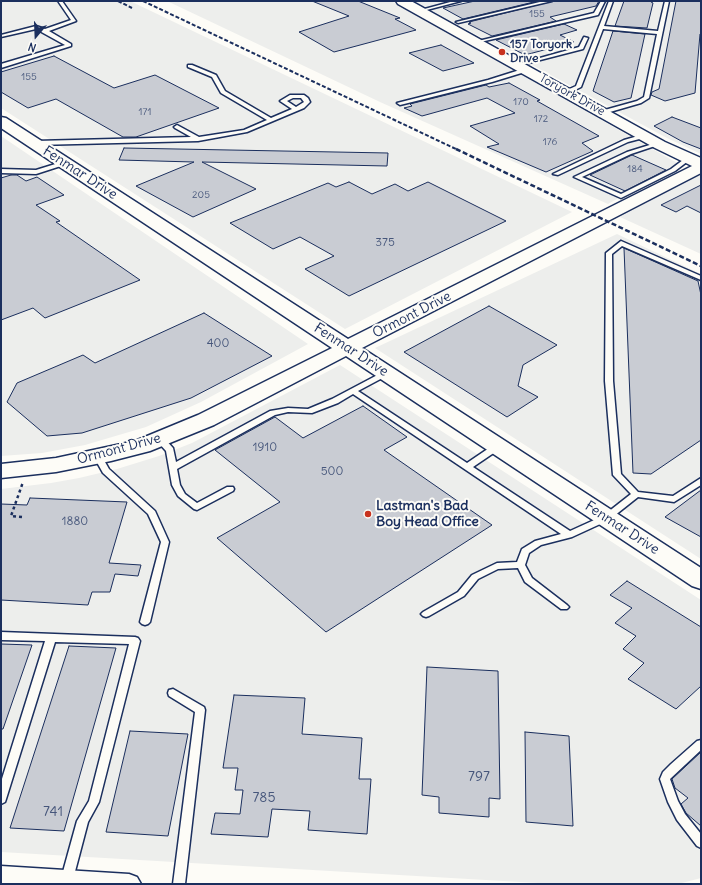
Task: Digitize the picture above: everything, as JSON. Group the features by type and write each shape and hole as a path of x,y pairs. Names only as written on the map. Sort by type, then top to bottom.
{"street":[{"name":"Toryork Drive","path":"402,1 658,144 697,163"},
{"name":"Fenmar Drive","path":"1,121 701,580"},
{"name":"Ormont Drive","path":"1,471 56,466 98,457 142,446 206,420 348,348 697,163"},
{"path":"1,876 118,884"}],"lane":[{"path":"45,31 74,21 60,1"},
{"path":"419,11 459,1"},
{"path":"458,22 550,1"},
{"path":"476,42 596,14 603,1"},
{"path":"566,92 578,87 611,1"},
{"path":"603,112 644,100 667,1"},
{"path":"1,36 36,27 69,45 1,66"},
{"path":"601,27 659,33"},
{"path":"1,30 10,34"},
{"path":"400,103 522,68 581,48 586,38"},
{"path":"190,66 214,76 223,92 271,120"},
{"path":"35,143 198,139 245,131 295,109"},
{"path":"177,127 198,139"},
{"path":"556,174 626,141 645,136"},
{"path":"658,144 629,153 578,177 621,196 673,170 697,163"},
{"path":"1,171 36,172 64,163"},
{"path":"701,278 621,243 609,253 609,381 617,476 636,494 674,499 701,481"},
{"path":"174,467 273,413 288,410 309,411 335,401 385,373"},
{"path":"353,391 568,536"},
{"path":"160,439 170,450 176,486 180,494 197,507 230,489"},
{"path":"467,467 498,446"},
{"path":"98,457 106,471 152,512 165,542 145,622"},
{"path":"564,607 528,580 521,565 525,551 538,543 568,536 606,518 636,494"},
{"path":"426,614 460,594 475,577 497,566 521,565"},
{"path":"1,636 135,641 94,802 83,821 67,880"},
{"path":"1,799 51,638"},
{"path":"173,693 200,710 179,884"},
{"path":"701,744 675,767 665,779 681,817 701,843"}],"path":[{"path":"22,516 11,516 23,484 24,469"}],"shaded area":[{"path":"1,1 130,1 572,212 345,329 1,108"},
{"path":"167,1 391,1 679,164 608,204 380,102"},
{"path":"414,1 701,1 701,154 667,138"},
{"path":"1,136 308,344 201,402 146,427 85,445 42,453 1,456"},
{"path":"697,175 701,176 701,254 620,217"},
{"path":"617,234 701,274 701,559 375,348"},
{"path":"340,365 701,600 701,878 678,884 555,884 1,852 1,489 79,478 117,469 159,456 192,443"}],"building":[{"path":"312,1 358,1 400,18 395,19 416,30 334,52 299,32 349,16"},
{"path":"475,1 538,1 463,19 443,8"},
{"path":"553,1 599,1 596,6 550,17 556,21 492,36 468,24 471,23 469,22"},
{"path":"624,1 651,1 653,3 647,28 615,26"},
{"path":"676,1 701,1 701,34 695,93 665,101 651,95 652,92 659,89"},
{"path":"564,24 577,30 560,35 574,42 525,55 496,40"},
{"path":"613,31 645,34 631,98 614,102 593,91"},
{"path":"441,45 474,63 443,71 409,53"},
{"path":"54,56 114,88 155,75 219,108 136,137 123,137 56,99 28,108 1,92 1,72"},
{"path":"509,83 540,100 537,101 599,136 582,143 593,151 546,172 487,147 499,144 470,126 515,113 487,98 422,116 404,108 412,106 410,104 486,85 489,87"},
{"path":"672,117 701,128 701,149 683,142 654,126"},
{"path":"124,148 388,153 387,166 202,162 256,189 193,217 136,186 194,162 119,160"},
{"path":"632,155 666,170 625,191 590,175"},
{"path":"17,175 26,181 37,177 64,195 36,205 60,221 56,222 140,280 45,318 33,308 1,320 1,178"},
{"path":"349,182 372,194 395,184 408,191 428,182 506,221 349,296 305,269 334,256 300,237 273,249 230,223 328,183 336,187"},
{"path":"701,185 701,213 687,206 676,212 661,205"},
{"path":"624,248 698,281 701,295 701,440 651,474 633,473"},
{"path":"489,306 557,345 523,365 518,386 538,397 507,417 404,352"},
{"path":"204,313 272,356 191,398 82,433 47,436 7,402 17,383 83,355 95,363"},
{"name":"Lastman's Bad Boy Head Office","path":"363,406 407,437 384,450 492,525 326,632 217,538 280,502 215,450 275,417 303,438"},
{"path":"701,490 701,537 665,517"},
{"path":"30,498 127,502 109,563 141,565 138,576 115,574 110,592 92,592 88,605 1,600 1,504 27,505"},
{"path":"627,581 701,627 701,686 676,709 628,679 644,663 623,649 636,636 615,623 632,608 610,595"},
{"path":"1,644 32,645 3,729 1,729"},
{"path":"69,646 116,648 64,831 10,828"},
{"path":"427,667 498,671 500,799 489,798 489,817 439,813 439,797 422,795"},
{"path":"234,695 305,698 302,734 362,738 359,779 371,779 367,834 308,830 310,811 272,809 268,837 211,834 215,813 240,814 243,790 235,790 238,768 223,768"},
{"path":"130,731 188,734 168,836 106,832"},
{"path":"525,732 569,736 573,826 526,822"},
{"path":"701,752 701,826 686,813 681,804 688,798 675,788 672,779"}],"railway":[{"path":"118,1 132,8"},
{"path":"143,1 458,150"},
{"path":"456,149 701,266"}],"place":[{"name":"157 Toryork Drive","path":"502,52"},
{"name":"Lastman's Bad Boy Head Office","path":"368,514"}]}
